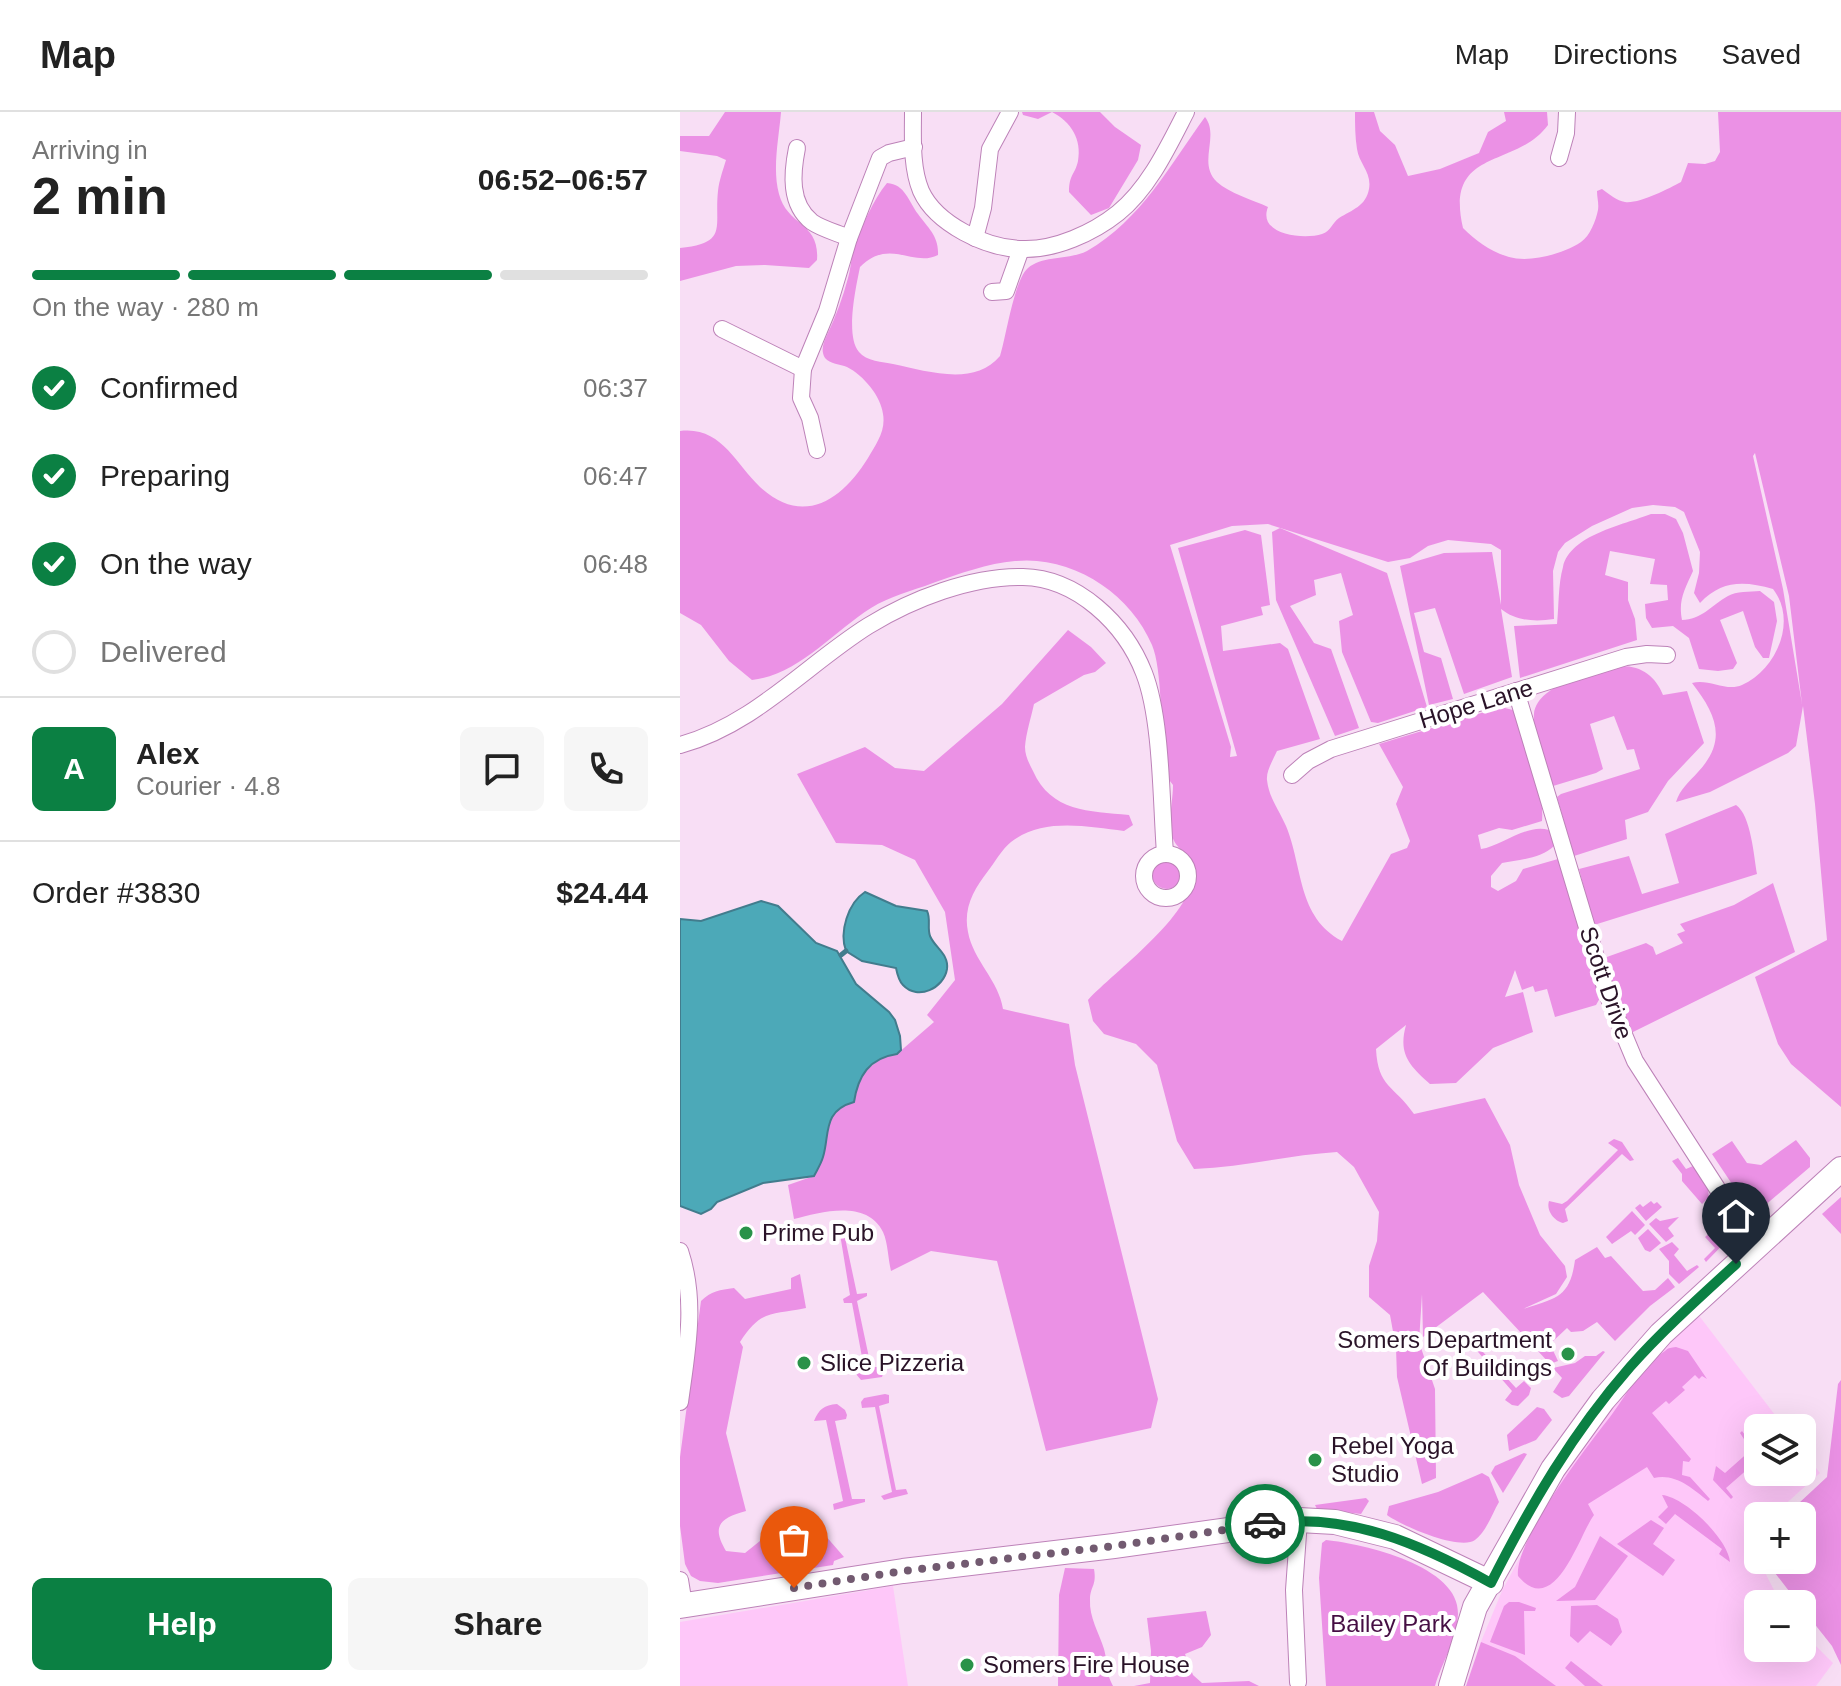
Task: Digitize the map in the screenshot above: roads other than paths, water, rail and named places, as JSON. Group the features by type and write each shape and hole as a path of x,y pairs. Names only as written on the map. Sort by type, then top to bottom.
{"main road":[{"path":"1451,1686 1475,1607 1546,1480 1603,1400 1661,1334 1841,1169"},
{"path":"682,1606 903,1571 1020,1559 1299,1520 1343,1524 1395,1537 1491,1583"}],"street":[{"path":"913,112 914,147 922,191 933,208 948,223 975,238 1021,249 1074,238 1119,212 1153,171 1186,112"},
{"path":"975,238 983,208 990,149 1010,112"},
{"path":"1559,158 1566,133 1567,112"},
{"path":"817,450 810,418 801,398 803,369 827,311 849,238 880,158 914,147"},
{"path":"797,148 792,173 800,206 812,222 849,238"},
{"path":"992,292 1006,291 1021,249"},
{"path":"722,329 803,369"},
{"path":"680,745 749,713 842,644 896,611 940,593 995,579 1023,577 1049,581 1075,592 1099,609 1119,629 1145,675 1155,726 1165,853"},
{"name":"Hope Lane","path":"1292,775 1308,761 1331,749 1626,657 1667,655"},
{"name":"Scott Drive","path":"1516,691 1607,994 1624,1040 1755,1247"},
{"path":"680,1251 690,1291 691,1311 680,1402"},
{"path":"1298,1682 1294,1590 1299,1520"},
{"path":"680,1580 682,1606"}],"water":[{"path":"865,892 896,906 927,911 930,936 947,964 945,976 936,987 923,992 909,990 900,981 896,968 862,961 846,951 846,918"},
{"path":"761,901 778,906 816,943 837,951 856,984 895,1020 901,1050 872,1064 858,1084 854,1102 832,1117 823,1157 814,1176 763,1183 717,1202 701,1214 680,1206 680,919 701,921"}],"waterway":[{"path":"841,955 846,951"}],"place":[{"name":"Prime Pub","path":"746,1233"},
{"name":"Somers Department Of Buildings","path":"1568,1354"},
{"name":"Slice Pizzeria","path":"804,1363"},
{"name":"Rebel Yoga Studio","path":"1315,1460"},
{"name":"Somers Fire House","path":"967,1665"}],"park label":[{"name":"Bailey Park","path":"1391,1624"}]}
